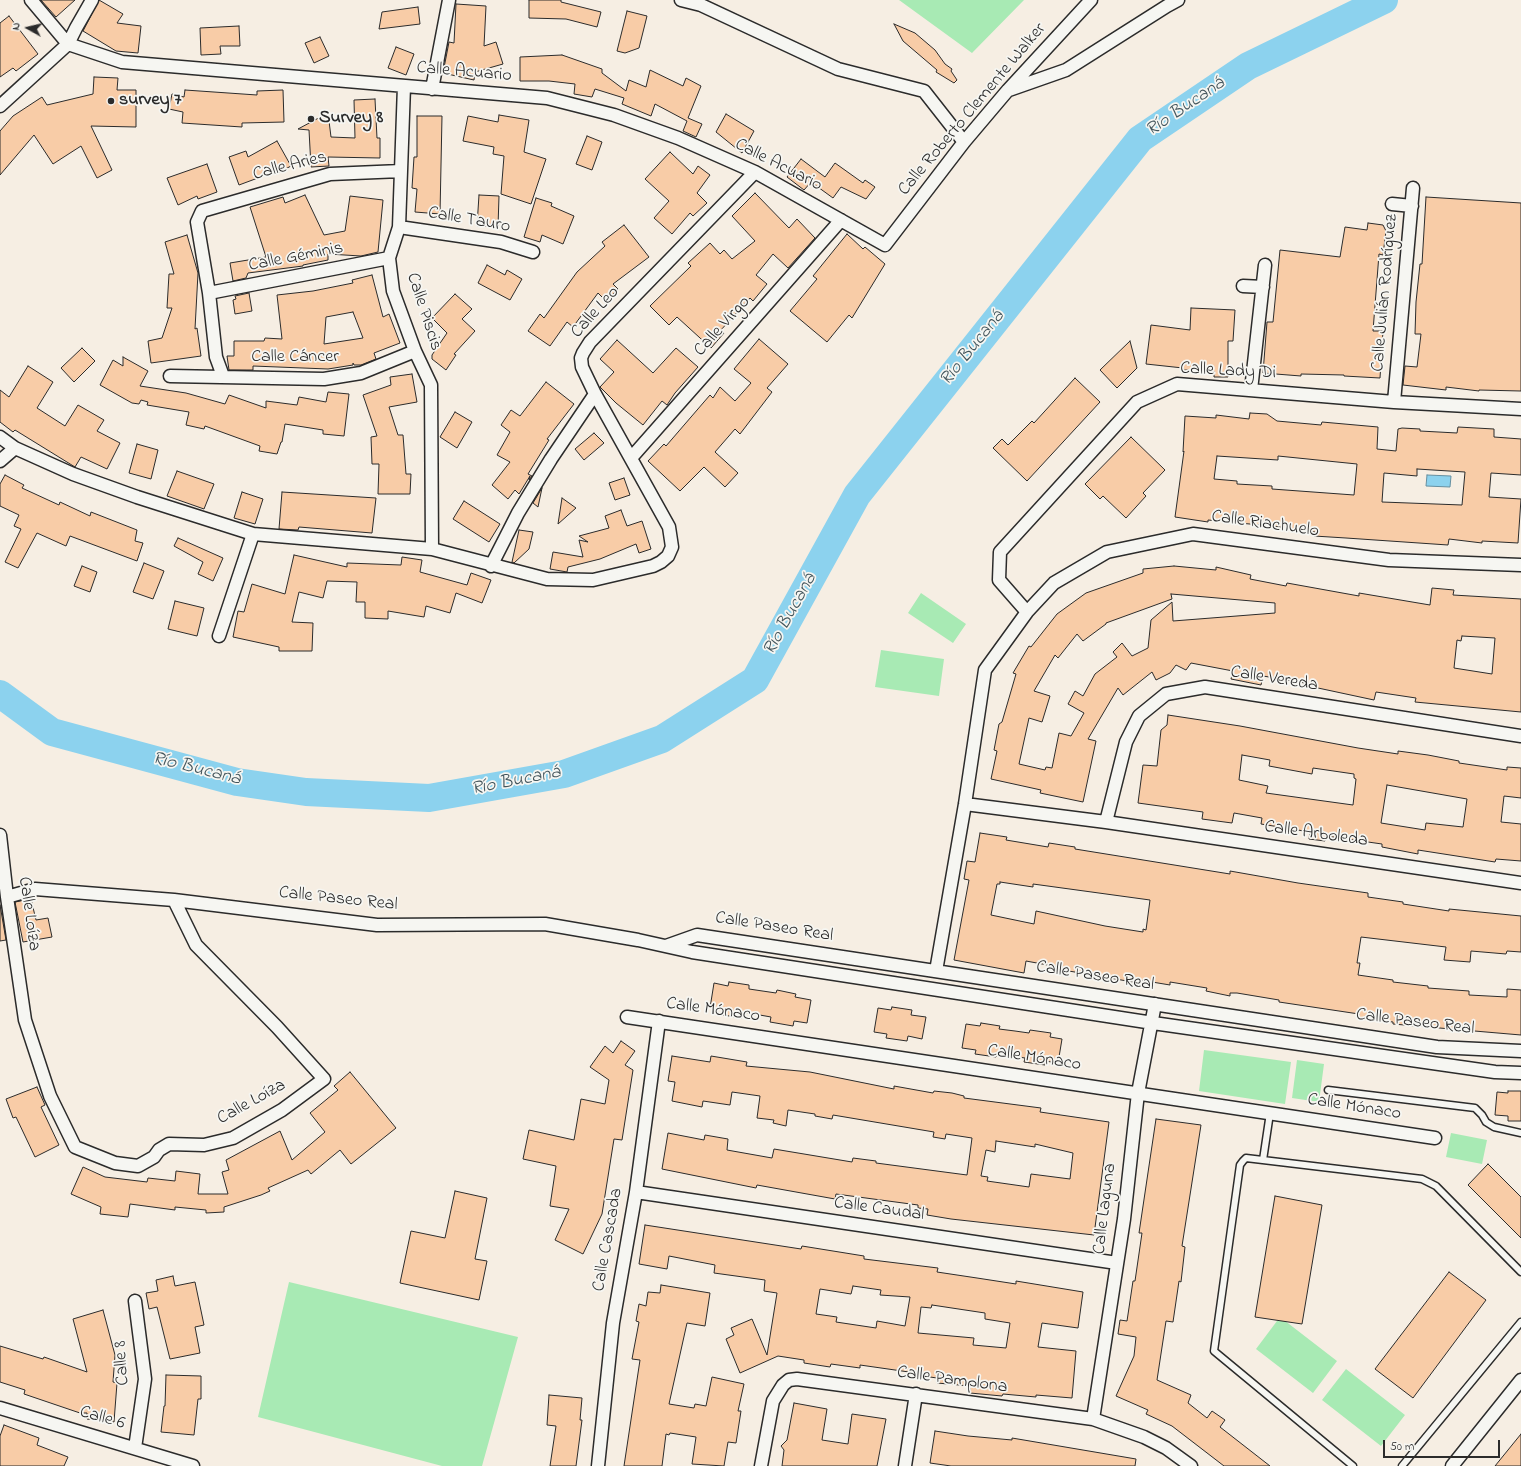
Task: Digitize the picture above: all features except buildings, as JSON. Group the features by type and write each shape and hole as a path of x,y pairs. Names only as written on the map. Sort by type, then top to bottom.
{"street":[{"path":"31,0 68,44"},
{"path":"0,106 68,44 92,0"},
{"path":"432,89 449,0"},
{"path":"681,0 701,5 838,69 924,91 964,142"},
{"name":"Calle Roberto Clemente Walker","path":"885,245 964,142 1008,90 1091,0"},
{"path":"1008,90 1066,70 1178,0"},
{"name":"Calle Acuario","path":"68,44 122,62 547,98 614,115 678,138 755,172 885,245"},
{"name":"Calle Piscis","path":"404,86 399,227 389,258 393,291 415,351 431,386 432,550"},
{"name":"Calle Aries","path":"209,293 198,222 202,211 214,206 330,174 401,171"},
{"name":"Calle Leo","path":"491,566 547,579 594,580 653,566 668,556 672,547 669,527 595,394 582,367 583,353 596,336 755,172"},
{"name":"Calle Julián Rodríguez","path":"1394,402 1413,188"},
{"path":"1392,204 1412,206"},
{"name":"Calle Virgo","path":"631,458 842,220"},
{"name":"Calle Tauro","path":"399,227 501,242 533,252"},
{"name":"Calle Géminis","path":"209,293 389,258"},
{"path":"1251,390 1265,265"},
{"path":"1243,286 1263,287"},
{"path":"209,293 216,357 223,376"},
{"name":"Calle Cáncer","path":"170,376 324,379 361,373 415,351"},
{"name":"Calle Lady Di","path":"1027,612 999,580 1000,552 1137,402 1177,384 1394,402 1521,409"},
{"path":"0,437 14,448 94,482 253,534 432,550 491,566 518,513 551,459 595,394"},
{"path":"0,461 14,448"},
{"path":"219,636 253,534"},
{"name":"Calle Riachuelo","path":"936,971 965,804 985,670 1027,612 1054,583 1107,552 1193,534 1389,560 1521,565"},
{"name":"Calle Vereda","path":"1106,822 1126,742 1139,716 1166,694 1205,687 1521,736"},
{"name":"Calle Arboleda","path":"965,804 1106,822 1521,883"},
{"name":"Calle Loíza","path":"0,835 7,897 25,1020 50,1096 75,1147 115,1163 138,1166 154,1157 159,1150 169,1144 204,1145 233,1138 282,1110 324,1079 277,1027 196,945 174,900"},
{"name":"Calle Paseo Real","path":"7,897 35,889 174,900 377,925 545,924 692,952 1153,1023 1495,1072 1521,1073"},
{"name":"Calle Paseo Real","path":"666,946 697,935 1437,1047 1521,1052"},
{"name":"Calle Laguna","path":"1093,1419 1117,1263 1138,1093 1153,1023 1155,1004"},
{"name":"Calle Mónaco","path":"627,1017 1435,1138"},
{"name":"Calle Cascada","path":"598,1466 613,1323 636,1192 659,1021"},
{"name":"Calle Caudal","path":"636,1192 1117,1263"},
{"name":"Calle 8","path":"135,1301 145,1379 135,1448"},
{"name":"Calle Pamplona","path":"761,1466 773,1401 778,1390 789,1380 805,1380 1093,1419 1144,1437 1166,1448 1191,1466"},
{"path":"1452,1466 1521,1380"},
{"path":"905,1466 916,1394"},
{"name":"Calle 6","path":"0,1408 193,1466"}],"lane":[{"path":"1328,1090 1475,1108 1494,1127 1521,1133"},
{"path":"1263,1160 1270,1113"},
{"path":"1353,1466 1214,1351 1240,1165 1246,1158 1422,1179 1436,1186 1521,1272"},
{"path":"1402,1466 1521,1322"}],"green space":[{"path":"899,0 1024,0 972,53"},
{"path":"921,593 966,624 953,643 908,613"},
{"path":"881,650 944,659 939,696 875,687"},
{"path":"1204,1050 1291,1062 1285,1104 1199,1091"},
{"path":"1297,1060 1324,1064 1319,1102 1292,1098"},
{"path":"1451,1133 1487,1140 1482,1164 1446,1157"},
{"path":"289,1282 518,1337 482,1466 442,1466 258,1417"},
{"path":"1280,1317 1337,1361 1313,1393 1256,1349"},
{"path":"1346,1369 1405,1415 1381,1446 1322,1400"}],"water":[{"path":"1427,475 1451,476 1450,487 1426,486"}],"waterway":[{"name":"Río Bucaná","path":"0,694 52,732 237,782 306,792 429,798 564,774 662,739 755,680 857,495 1140,139 1248,66 1384,0"}],"place":[{"name":"survey 7","path":"111,101"},
{"name":"Survey 8","path":"311,119"}]}
